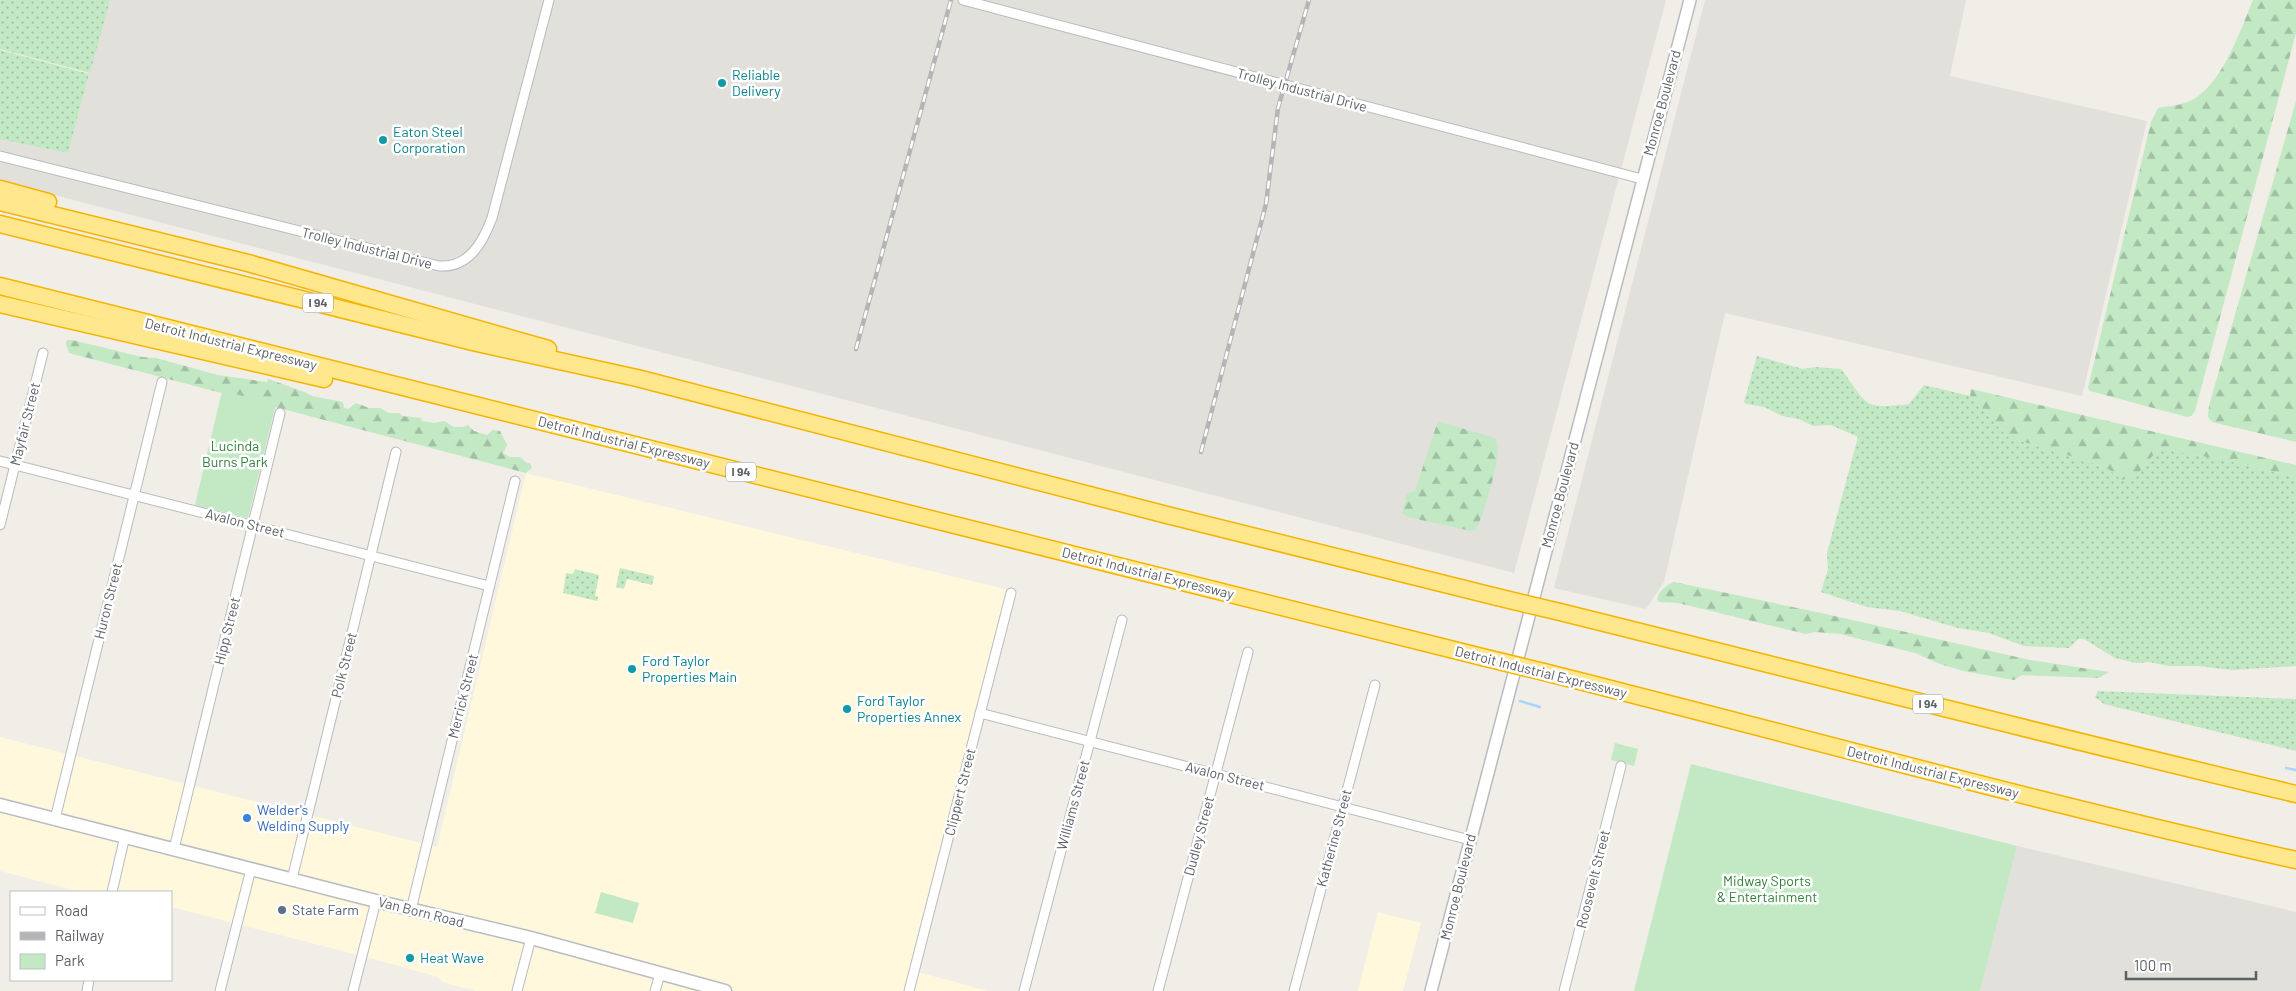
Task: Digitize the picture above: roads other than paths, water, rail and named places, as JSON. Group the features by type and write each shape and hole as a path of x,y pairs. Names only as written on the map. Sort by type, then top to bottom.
{"highway":[{"path":"0,190 147,228 248,263"},
{"path":"0,202 248,263 531,343 637,378"},
{"name":"I 94","path":"0,224 477,343 637,378 1167,515 1831,679 2050,736 2296,794"},
{"name":"Detroit Industrial Expressway","path":"0,286 1544,672 2213,842 2296,860"},
{"path":"0,304 340,383 444,398"}],"main road":[{"name":"Van Born Road","path":"0,805 411,910 531,938 725,991"}],"street":[{"name":"Trolley Industrial Drive","path":"0,156 439,266 456,265 475,251 492,218 549,0"},
{"name":"Trolley Industrial Drive","path":"963,0 1642,179"},
{"name":"Monroe Boulevard","path":"1432,991 1690,0"},
{"name":"Mayfair Street","path":"0,525 42,353"},
{"name":"Huron Street","path":"55,819 162,382"},
{"name":"Hipp Street","path":"174,849 280,413"},
{"name":"Polk Street","path":"292,879 396,452"},
{"name":"Avalon Street","path":"0,461 490,586"},
{"name":"Merrick Street","path":"411,910 515,481"},
{"name":"Clippert Street","path":"909,991 1011,593"},
{"name":"Williams Street","path":"1024,991 1122,620"},
{"name":"Dudley Street","path":"1158,991 1248,652"},
{"name":"Katherine Street","path":"1294,991 1375,685"},
{"name":"Avalon Street","path":"980,713 1470,840"},
{"name":"Roosevelt Street","path":"1564,991 1621,766"},
{"path":"112,891 125,836"},
{"path":"220,991 251,869"},
{"path":"353,991 376,901"},
{"path":"517,991 531,938"},
{"path":"655,991 660,974"}],"waterway":[{"path":"1520,701 1540,707"},
{"path":"2286,768 2296,770"}],"railway":[{"path":"856,349 951,0"},
{"path":"1201,452 1266,204 1278,108 1309,0"}],"place":[{"name":"Reliable Delivery","path":"722,83"},
{"name":"Eaton Steel Corporation","path":"383,140"},
{"name":"Ford Taylor Properties Main","path":"632,669"},
{"name":"Ford Taylor Properties Annex","path":"847,709"},
{"name":"Welder's Welding Supply","path":"247,818"},
{"name":"State Farm","path":"282,910"},
{"name":"Heat Wave","path":"410,958"}],"park label":[{"name":"Lucinda Burns Park","path":"235,454"},
{"name":"Midway Sports & Entertainment","path":"1767,890"}]}
